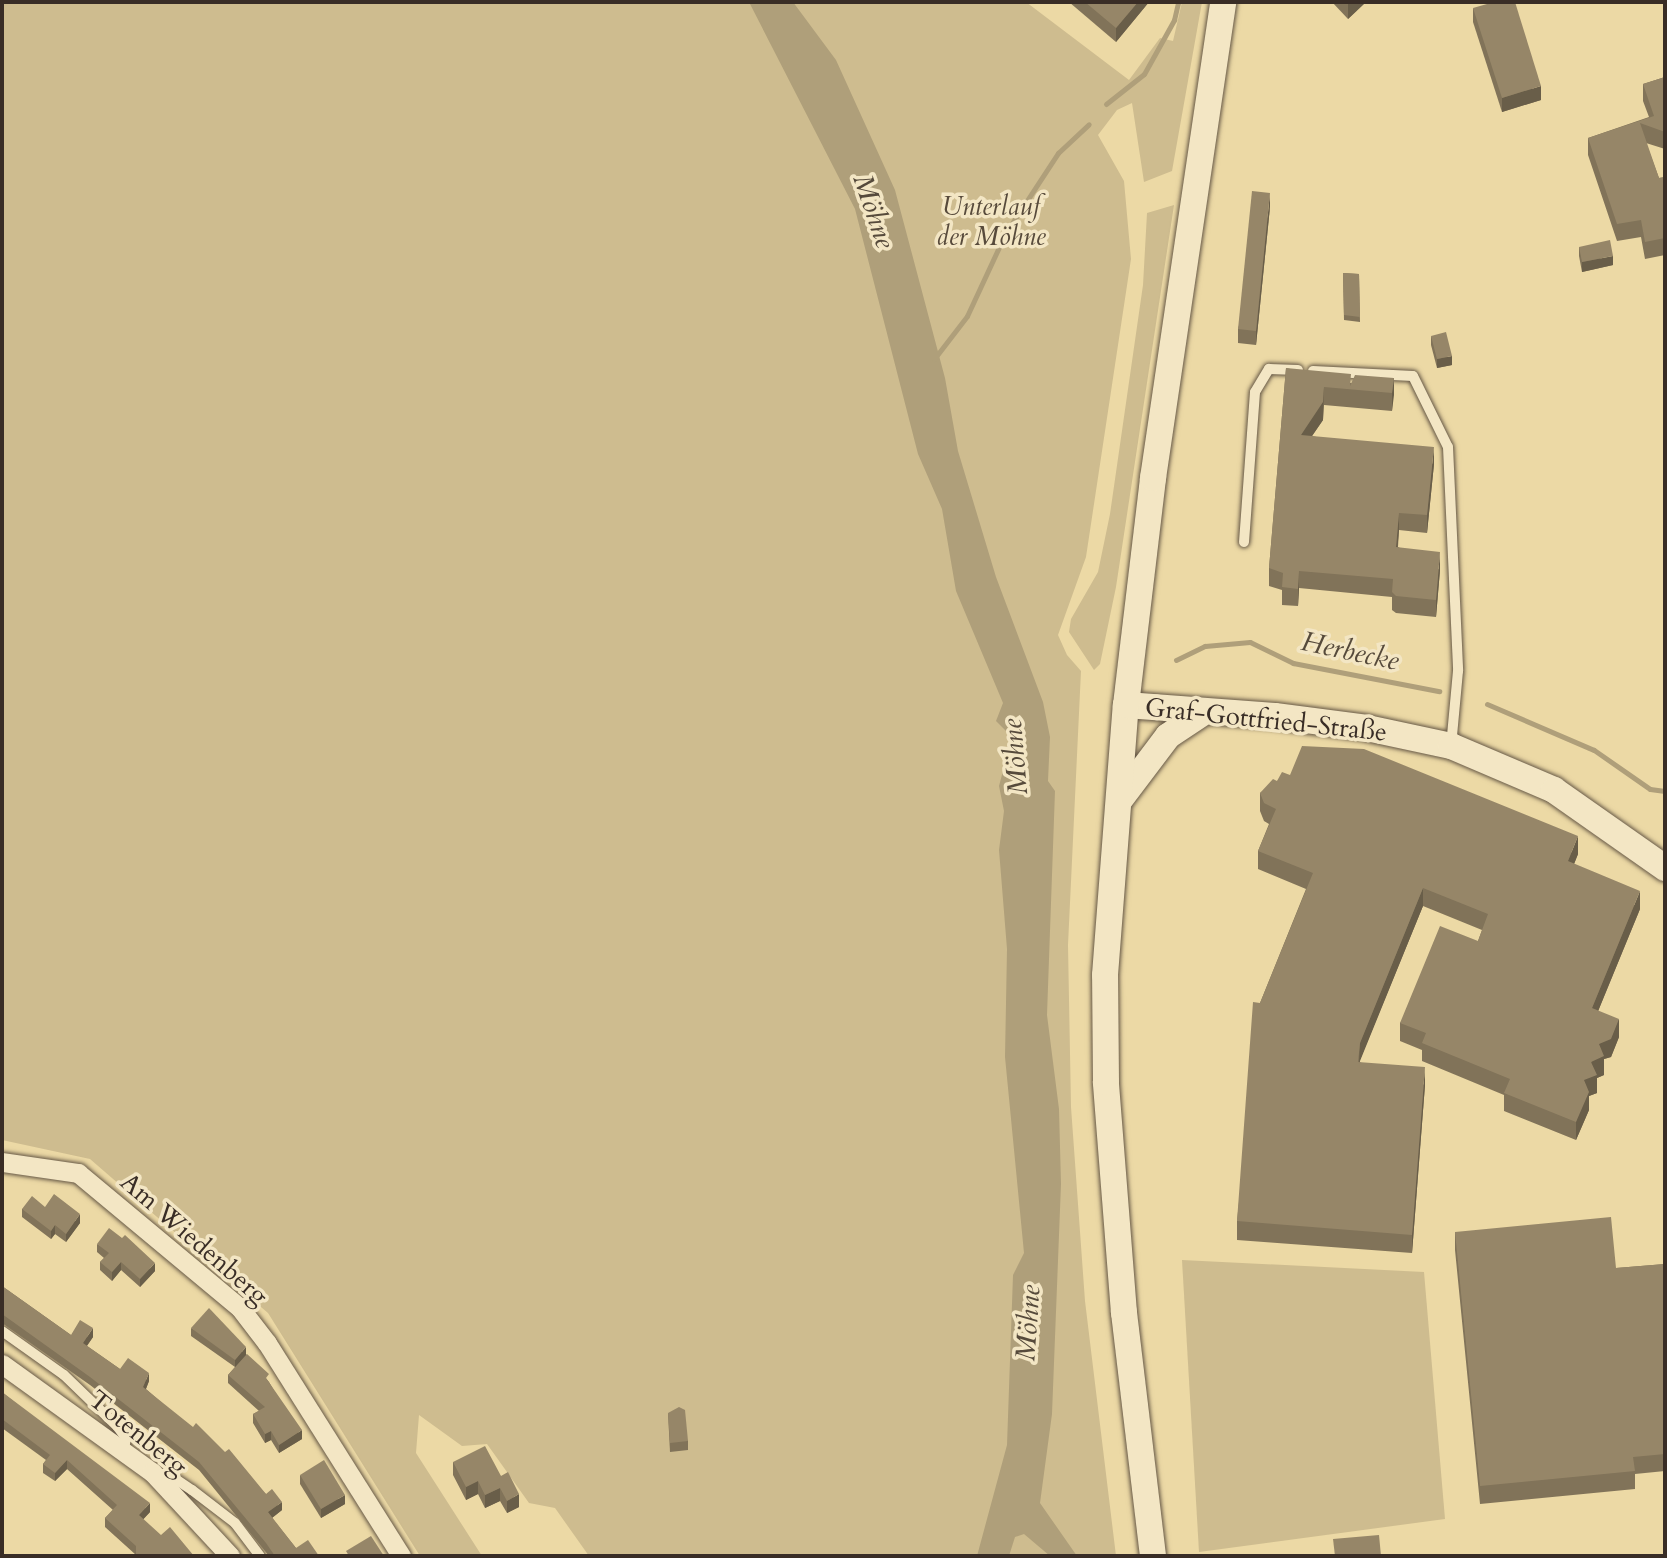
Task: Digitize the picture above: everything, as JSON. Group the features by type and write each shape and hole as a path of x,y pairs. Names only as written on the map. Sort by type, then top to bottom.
{"main road":[{"path":"1153,1556 1124,1313 1105,1082 1105,975 1126,705 1196,174 1223,2"},
{"name":"Graf-Gottfried-Straße","path":"1126,705 1367,728 1451,746 1554,790 1665,868"},
{"path":"1118,803 1168,736 1203,712"}],"street":[{"name":"Am Wiedenberg","path":"2,1161 78,1173 240,1308 267,1343 401,1556"},
{"name":"Totenberg","path":"2,1364 124,1449 155,1475 230,1556"}],"lane":[{"path":"1244,542 1255,391 1269,369 1413,376 1448,447 1458,671 1451,746"},
{"path":"2,1331 64,1376 117,1426 126,1438 124,1449"},
{"path":"155,1475 168,1474 235,1523 260,1556"}],"green space":[{"name":"Unterlauf der Möhne","path":"2,2 1026,2 1129,80 1160,38 1173,41 1182,2 1202,2 1172,171 1144,182 1132,103 1117,110 1098,135 1124,181 1131,259 1086,557 1058,635 1067,655 1081,671 1068,945 1071,1107 1085,1301 1116,1556 589,1556 555,1508 529,1503 487,1444 462,1446 419,1415 416,1453 482,1556 420,1556 268,1313 90,1159 2,1140"},
{"path":"1174,205 1116,587 1100,664 1094,670 1069,632 1071,619 1098,572 1110,514 1143,285 1147,213"},
{"path":"1182,1260 1424,1272 1445,1519 1199,1552"}],"water":[{"name":"Möhne","path":"749,2 793,2 836,60 895,190 945,378 958,451 996,577 1043,702 1050,737 1048,781 1055,791 1047,1015 1059,1109 1061,1184 1052,1414 1040,1503 1077,1556 1050,1556 1024,1534 1015,1537 1009,1556 977,1556 1007,1445 1013,1275 1024,1253 1005,1057 1007,949 999,850 1004,811 999,786 1012,737 996,721 1003,703 956,591 942,509 918,454 855,209"}],"building":[{"path":"1085,2 1138,2 1116,28"},
{"path":"1494,2 1515,2 1541,86 1502,98 1473,8"},
{"path":"1665,77 1665,132 1640,123 1659,178 1665,177 1665,238 1645,242 1641,220 1617,224 1588,138 1654,116 1643,84"},
{"path":"1252,191 1270,193 1256,331 1238,329"},
{"path":"1610,240 1613,256 1582,262 1579,247"},
{"path":"1343,273 1359,274 1360,317 1344,315"},
{"path":"1446,332 1452,356 1437,359 1431,336"},
{"path":"1286,368 1351,374 1350,386 1355,375 1394,378 1392,393 1324,387 1323,402 1301,435 1434,447 1427,515 1399,513 1396,547 1440,552 1436,600 1396,596 1392,592 1393,579 1299,571 1298,589 1282,587 1283,573 1269,568"},
{"path":"1302,746 1364,749 1578,836 1568,861 1640,891 1592,1008 1619,1019 1611,1039 1599,1044 1604,1056 1591,1062 1597,1075 1584,1080 1589,1092 1576,1122 1504,1093 1510,1079 1422,1043 1426,1033 1400,1023 1440,926 1478,941 1488,914 1423,888 1360,1043 1358,1062 1425,1067 1412,1235 1237,1221 1253,1002 1260,1003 1313,873 1258,851 1276,809 1264,803 1260,793 1273,779 1277,781 1282,772 1290,775"},
{"path":"54,1194 80,1214 66,1234 55,1225 51,1231 22,1209 32,1196 45,1207"},
{"path":"1611,1217 1616,1268 1665,1264 1665,1454 1633,1457 1635,1471 1480,1486 1455,1232"},
{"path":"109,1228 122,1238 125,1235 155,1263 140,1279 121,1262 112,1272 100,1262 109,1253 97,1244"},
{"path":"2,1286 71,1335 80,1320 93,1328 83,1343 120,1369 128,1358 149,1373 143,1387 193,1427 196,1423 225,1452 229,1449 266,1494 272,1489 282,1502 268,1512 296,1548 308,1540 319,1556 275,1556 199,1462 90,1377 2,1314"},
{"path":"209,1308 246,1347 235,1360 191,1328"},
{"path":"247,1354 269,1374 266,1378 302,1430 279,1445 271,1431 265,1434 253,1414 265,1407 228,1375"},
{"path":"2,1392 150,1503 139,1515 161,1535 170,1527 194,1556 136,1556 136,1546 105,1518 117,1505 67,1460 55,1473 43,1464 50,1455 2,1419"},
{"path":"679,1407 685,1410 688,1441 670,1443 668,1413"},
{"path":"485,1446 501,1476 508,1472 519,1494 507,1501 500,1488 485,1495 478,1481 466,1487 453,1462"},
{"path":"324,1460 345,1495 321,1509 300,1475"},
{"path":"1379,1535 1381,1556 1335,1556 1333,1539"},
{"path":"371,1536 384,1556 349,1556 346,1551"}],"waterway":[{"path":"1106,104 1144,74 1174,20 1178,2"},
{"path":"934,359 967,316 1005,234 1058,153 1089,124"},
{"name":"Herbecke","path":"1176,660 1205,646 1250,642 1293,663 1439,691"},
{"name":"Herbecke","path":"1487,704 1594,750 1650,789 1665,791"}]}
